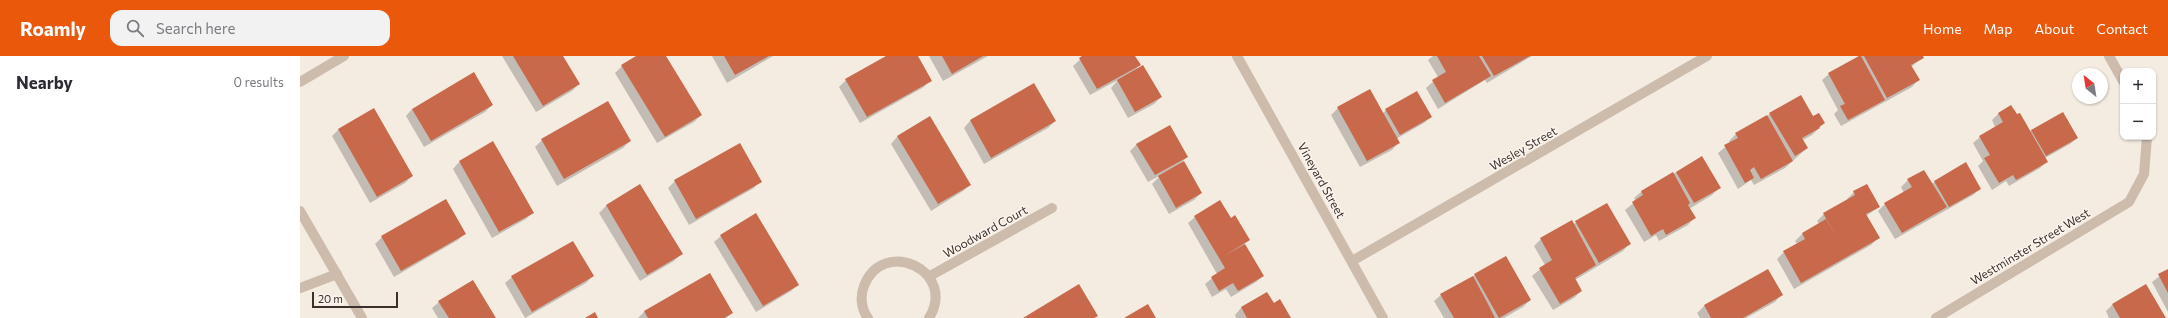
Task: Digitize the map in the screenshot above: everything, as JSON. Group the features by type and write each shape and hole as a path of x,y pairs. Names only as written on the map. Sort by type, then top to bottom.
{"street":[{"path":"300,82 344,56"},
{"name":"Vineyard Street","path":"1237,56 1383,318"},
{"name":"Wesley Street","path":"1352,261 1707,56"},
{"path":"2109,56 2120,76"},
{"name":"Westminster Street West","path":"1936,318 2129,202 2144,174 2147,140"},
{"name":"Woodward Court","path":"930,276 1052,208"},
{"path":"300,211 362,318"},
{"path":"864,317 862,291 867,279 875,270 885,264 897,261 909,263 920,268 930,276 934,286 936,299 933,311 929,318"},
{"path":"300,288 337,274"}],"building":[{"path":"513,56 563,56 580,84 543,106"},
{"path":"636,56 666,56 702,115 665,137 621,65"},
{"path":"724,56 769,56 735,75"},
{"path":"886,56 918,56 932,81 867,117 845,79"},
{"path":"942,56 983,56 952,74"},
{"path":"1082,56 1135,56 1141,65 1097,89 1079,58"},
{"path":"1437,56 1479,56 1491,76 1445,103 1432,80 1446,72"},
{"path":"1482,56 1530,56 1494,76"},
{"path":"1861,56 1885,100 1848,120 1840,106 1845,104 1828,73"},
{"path":"1864,56 1923,56 1924,58 1911,65 1920,80 1887,98"},
{"path":"1143,65 1162,97 1135,112 1117,80"},
{"path":"474,72 493,105 431,141 412,109"},
{"path":"1034,83 1056,121 991,158 970,120"},
{"path":"1370,89 1400,143 1367,161 1337,107"},
{"path":"1417,91 1432,117 1400,135 1385,109"},
{"path":"1801,95 1813,116 1819,113 1825,123 1819,127 1820,128 1802,138 1808,148 1795,156 1769,113"},
{"path":"608,101 631,141 564,179 541,139"},
{"path":"2011,105 2017,114 2020,113 2048,162 2016,180 2013,175 1999,183 1984,158 1990,155 1979,136 2003,122 1998,113"},
{"path":"374,108 413,176 377,197 338,129"},
{"path":"2063,112 2078,138 2046,156 2031,130"},
{"path":"1767,115 1793,161 1761,179 1754,167 1750,170 1754,178 1745,183 1724,145 1738,138 1735,133"},
{"path":"930,116 971,185 938,204 897,136"},
{"path":"1170,125 1188,157 1155,175 1136,144"},
{"path":"493,141 534,213 499,232 459,161"},
{"path":"740,143 762,182 696,219 674,180"},
{"path":"1702,156 1721,188 1694,203 1676,172"},
{"path":"1184,161 1202,193 1176,208 1158,176"},
{"path":"1966,162 1981,189 1949,207 1934,181"},
{"path":"1924,170 1947,207 1902,233 1884,203 1912,187 1907,179"},
{"path":"1673,172 1690,203 1688,205 1696,218 1666,235 1663,229 1651,236 1632,202 1643,195 1641,191"},
{"path":"640,184 683,254 647,275 606,205"},
{"path":"1867,184 1880,207 1866,214 1880,238 1801,283 1783,251 1805,239 1802,233 1826,219 1838,240 1823,213 1855,195 1853,191"},
{"path":"446,199 466,234 401,271 381,236"},
{"path":"1220,200 1231,218 1235,215 1250,240 1224,256 1245,244 1264,276 1238,291 1233,283 1219,291 1211,277 1225,268 1194,216"},
{"path":"1607,203 1631,244 1599,263 1575,221"},
{"path":"756,213 799,285 763,306 720,235"},
{"path":"1572,220 1596,265 1575,278 1582,291 1560,304 1539,268 1552,260 1540,238"},
{"path":"573,241 594,276 532,312 511,276"},
{"path":"1506,256 1531,300 1499,318 1474,274"},
{"path":"1768,269 1783,295 1743,318 1711,318 1704,305"},
{"path":"2168,269 2168,293 2158,274"},
{"path":"710,273 733,313 724,318 648,318 644,311"},
{"path":"1473,276 1495,318 1454,318 1440,294"},
{"path":"473,280 496,318 449,318 438,301"},
{"path":"1079,284 1098,316 1094,318 1023,318"},
{"path":"2146,284 2166,318 2120,318 2112,304"},
{"path":"1267,292 1274,303 1280,299 1291,318 1247,318 1241,307"},
{"path":"1148,304 1156,318 1124,318"},
{"path":"595,312 598,318 585,318"}]}
